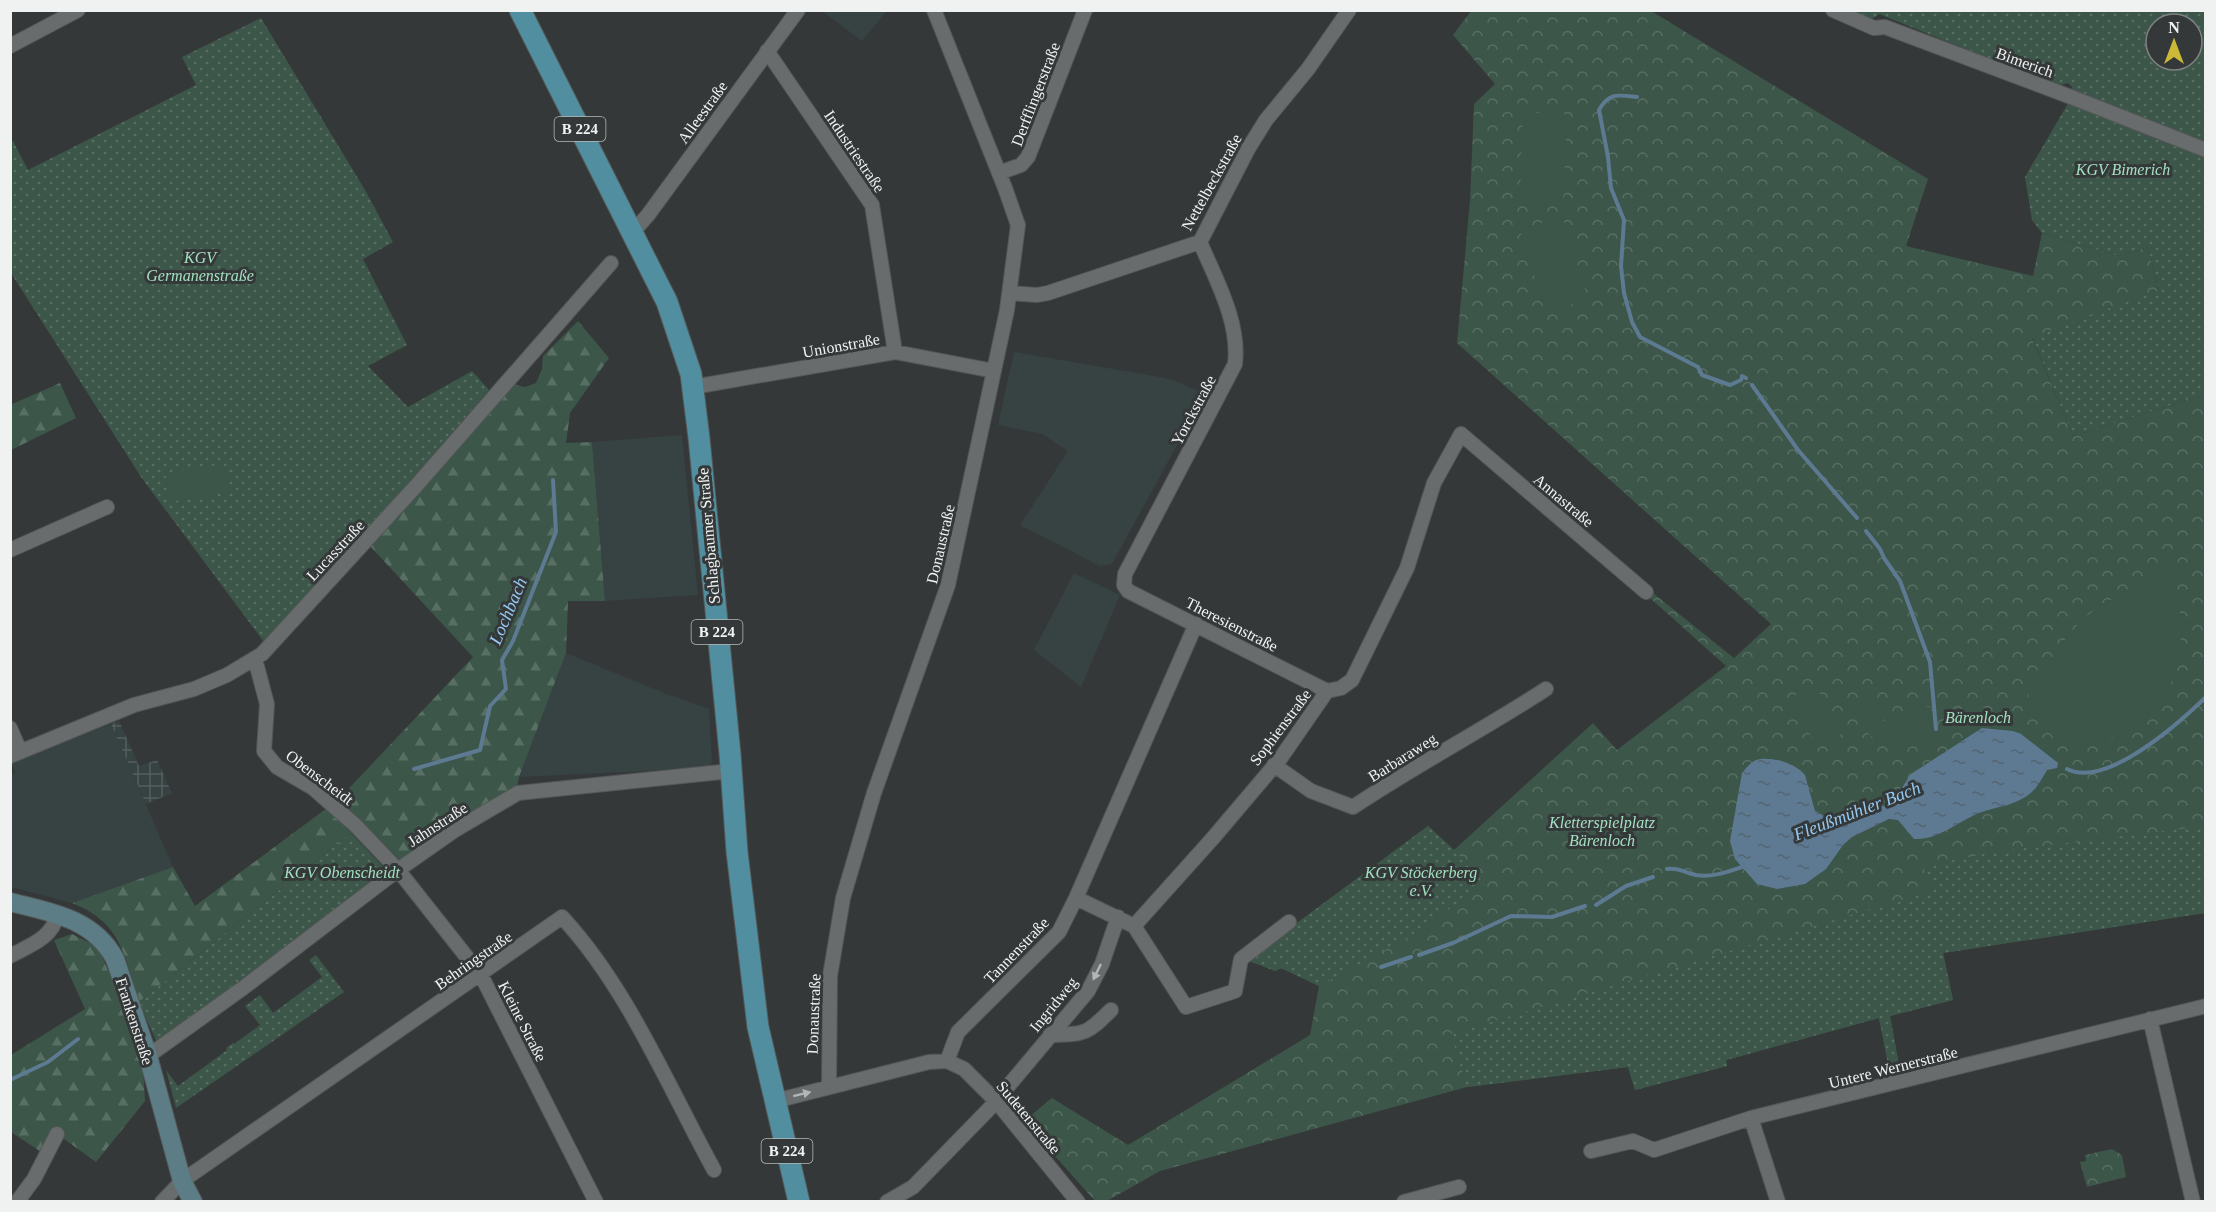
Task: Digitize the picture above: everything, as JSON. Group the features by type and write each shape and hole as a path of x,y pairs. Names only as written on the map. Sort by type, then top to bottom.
{"main road":[{"name":"Schlagbaumer Straße","path":"520,10 675,323 693,387 740,876 758,1027 799,1202"}],"street":[{"path":"10,46 78,10"},
{"name":"Alleestraße","path":"632,233 798,10"},
{"name":"Donaustraße","path":"829,1087 830,976 843,898 874,793 948,585 1010,293 1018,225 934,10"},
{"name":"Derfflingerstraße","path":"999,173 1021,165 1028,157 1085,10"},
{"name":"Nettelbeckstraße","path":"1010,293 1048,293 1200,242 1248,149 1266,120 1308,69 1349,10"},
{"name":"Bimerich","path":"1833,10 1874,28 1885,27 2071,96 2205,150"},
{"name":"Industriestraße","path":"767,51 872,205 895,352"},
{"name":"Yorckstraße","path":"1125,585 1125,574 1235,364 1237,346 1225,301 1200,242"},
{"name":"Lucasstraße","path":"15,754 134,705 194,689 227,675 255,659 416,486 611,263"},
{"name":"Unionstraße","path":"693,387 895,352 994,371"},
{"name":"Annastraße","path":"1461,434 1646,591"},
{"name":"Sophienstraße","path":"1134,926 1213,838 1274,765 1327,691 1341,688 1352,680 1407,568 1434,483 1461,434"},
{"path":"10,550 107,507"},
{"name":"Theresienstraße","path":"1125,585 1128,591 1327,691"},
{"name":"Tannenstraße","path":"947,1061 958,1032 1059,932 1196,624"},
{"name":"Obenscheidt","path":"255,659 267,704 264,751 268,758 277,767 313,788 334,805 398,870"},
{"name":"Barbaraweg","path":"1274,765 1311,791 1353,807 1407,771 1546,689"},
{"path":"10,728 15,754"},
{"name":"Jahnstraße","path":"147,1056 243,988 398,870 455,830 518,793 731,771"},
{"name":"Kleine Straße","path":"398,870 481,975 596,1202"},
{"path":"1076,898 1134,926 1184,1006 1189,1007 1234,991 1241,959 1289,922"},
{"name":"Frankenstraße","path":"10,902 58,914 91,929 109,947 115,958 147,1056 182,1181 193,1202"},
{"path":"10,956 48,934 55,926 58,914"},
{"name":"Behringstraße","path":"162,1202 182,1181 562,917 613,983 660,1066 714,1170"},
{"name":"Ingridweg","path":"887,1202 913,1187 996,1101 1088,991 1102,964 1118,917"},
{"name":"Untere Wernerstraße","path":"1591,1151 1633,1141 1654,1150 1751,1118 2205,1006"},
{"path":"1050,1035 1086,1032 1111,1010"},
{"path":"2150,1019 2193,1202"},
{"path":"775,1101 929,1062 947,1061"},
{"name":"Sudetenstraße","path":"947,1061 964,1069 996,1101 1078,1202"},
{"path":"1751,1118 1778,1202"},
{"path":"17,1202 34,1179 57,1134"},
{"path":"1404,1202 1460,1187"}],"shaded area":[{"path":"822,11 887,11 862,41"},
{"path":"1014,352 1160,377 1176,381 1205,394 1112,564 1100,566 1020,525 1068,451 1042,434 998,425"},
{"path":"682,435 698,595 605,601 592,442"},
{"path":"1074,573 1120,595 1081,687 1034,650"},
{"path":"566,653 709,709 712,761 709,768 519,777"},
{"path":"119,721 139,766 157,760 172,793 146,804 111,724"},
{"path":"111,724 173,867 72,903 11,887 10,775 15,773 11,762"}],"green space":[{"name":"Bärenloch","path":"1471,11 1651,11 1928,179 1906,246 2033,276 2042,233 2119,256 2148,247 2159,291 2032,338 2073,436 2205,394 2205,913 1943,953 1953,1000 1890,1016 1900,1071 1890,1073 1879,1018 1726,1060 1727,1066 1635,1090 1628,1067 1467,1087 1160,1171 1107,1201 1095,1201 1024,1121 1052,1098 1128,1145 1310,1035 1319,986 1281,968 1275,971 1247,960 1428,826 1454,850 1593,723 1617,750 1726,666 1649,597 1653,593 1734,658 1771,624 1457,343 1470,201 1474,104 1495,84 1453,35"},
{"name":"KGV Bimerich","path":"1843,11 2205,11 2205,394 2073,436 2032,337 2159,290 2148,247 2119,256 2042,233 2032,220 2025,177 2070,100 2072,87 2068,83 2057,86 1879,14 1870,19"},
{"name":"KGV Germanenstraße","path":"261,18 365,190 393,242 363,259 407,345 368,366 408,407 472,371 489,390 373,524 264,642 141,477 11,273 11,143 13,141 28,170 196,85 182,57"},
{"path":"1523,112 1567,114 1563,200 1520,198"},
{"path":"1562,216 1588,299 1546,312 1520,230"},
{"path":"578,321 609,358 570,413 566,443 592,442 605,601 568,601 566,653 517,787 400,860 339,799 473,657 370,546 512,384 525,387 536,383 542,369 543,356"},
{"path":"60,383 76,418 11,450 10,405"},
{"path":"224,464 230,492 169,502 165,473"},
{"path":"2172,560 2181,628 2176,669 2167,690 2147,715 2125,730 2086,747 2065,746 2049,732 2028,700 2030,688 2068,636 2085,618"},
{"path":"1814,684 1843,733 1818,748 1789,699"},
{"path":"1866,699 1884,721 1904,713 1910,701 1932,708 1928,721 1938,738 1911,746 1893,745 1876,739 1868,734 1870,732 1852,711"},
{"path":"327,808 351,833 139,1002 119,942 101,920 72,903 173,867 195,906"},
{"name":"KGV Stöckerberg e.V.","path":"1428,826 1485,884 1407,938 1319,986 1281,968 1275,971 1247,960"},
{"path":"2205,826 2205,913 1943,953 1953,1000 1890,1016 1900,1071 1890,1073 1879,1018 1726,1060 1727,1066 1635,1090 1628,1067 1467,1087 1451,1034 1938,889 1923,868 1929,865 1994,852"},
{"name":"KGV Obenscheidt","path":"351,833 386,870 157,1043 139,1002"},
{"path":"72,934 94,945 100,951 142,1053 145,1101 96,1162 53,1131 41,1152 11,1132 11,1055 85,1009 54,940"},
{"path":"316,955 344,992 176,1108 166,1070 178,1086 227,1050 226,1048 260,1025 245,1006 260,995 273,1013 322,977 309,960"},
{"path":"2112,1149 2122,1155 2126,1177 2087,1187 2080,1162 2086,1161 2085,1155"}],"water":[{"path":"1982,728 2021,734 2058,763 2057,768 2047,770 2039,784 2027,796 1979,813 1932,837 1914,839 1898,820 1889,819 1852,837 1843,845 1826,869 1805,884 1777,889 1757,884 1735,859 1730,841 1742,773 1756,760 1768,759 1796,767 1805,775 1815,811 1834,821 1845,823 1894,800 1911,774"}],"waterway":[{"path":"1637,97 1610,97 1599,110 1611,188 1624,220 1621,266 1624,293 1632,322 1640,337 1698,367 1702,375 1730,385 1741,380 1742,376 1746,378"},
{"path":"1752,385 1798,450 1857,518"},
{"name":"Lochbach","path":"414,769 480,750 490,706 506,689 502,660 513,641 556,532 553,480"},
{"path":"1866,531 1900,581 1930,662 1936,729"},
{"name":"Fleußmühler Bach","path":"2067,769 2083,773 2101,770 2121,762 2160,736 2206,697"},
{"name":"Fleußmühler Bach","path":"1667,869 1678,869 1696,875 1709,876 1745,866"},
{"path":"1596,905 1626,886 1653,877"},
{"name":"Fleußmühler Bach","path":"1419,955 1453,943 1511,916 1552,917 1585,906"},
{"name":"Fleußmühler Bach","path":"1381,967 1411,957"},
{"name":"Lochbach","path":"10,1080 48,1062 78,1039"}],"park label":[{"name":"Kletterspielplatz Bärenloch","path":"1602,831"}]}
